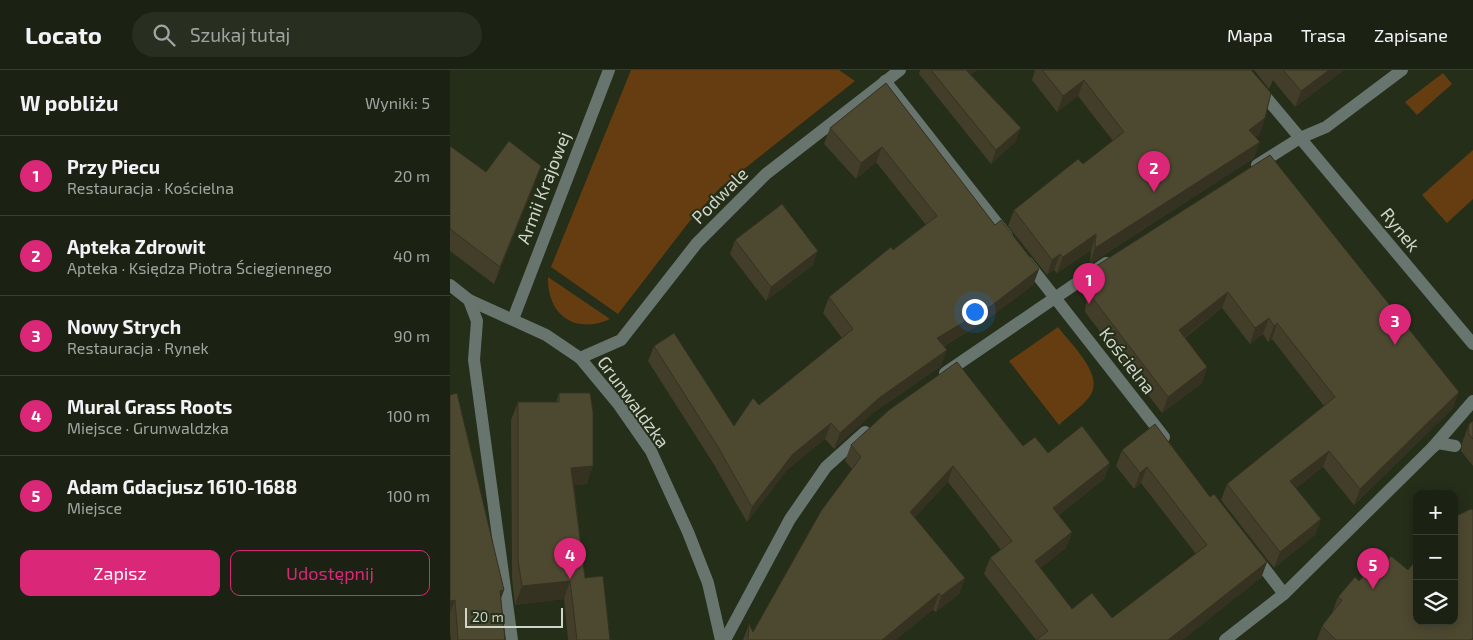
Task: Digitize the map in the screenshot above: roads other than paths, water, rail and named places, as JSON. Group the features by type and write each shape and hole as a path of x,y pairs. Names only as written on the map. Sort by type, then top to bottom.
{"street":[{"name":"Armii Krajowej","path":"513,319 609,70"},
{"name":"Podwale","path":"580,358 621,340 697,243 766,174 900,70"},
{"name":"Rynek","path":"1243,70 1473,344"},
{"path":"1245,173 1300,138 1326,127 1402,70"},
{"name":"Kościelna","path":"885,81 1170,445"},
{"path":"934,381 1054,296 1121,253"},
{"name":"Grunwaldzka","path":"450,285 469,300 546,335 580,358 619,405 650,451 688,532 708,583 722,640"},
{"path":"469,300 477,321 474,360 512,640"},
{"path":"1225,640 1284,594 1433,447 1473,401"},
{"path":"726,640 790,519 826,467 872,426"},
{"path":"1433,447 1438,443 1455,446"},
{"path":"1248,547 1284,594"}],"place":[{"name":"Apteka Zdrowit","path":"1154,192"},
{"name":"Przy Piecu","path":"1089,304"},
{"name":"Nowy Strych","path":"1395,345"},
{"name":"Mural Grass Roots","path":"570,579"},
{"name":"Adam Gdacjusz 1610-1688","path":"1373,589"}]}
